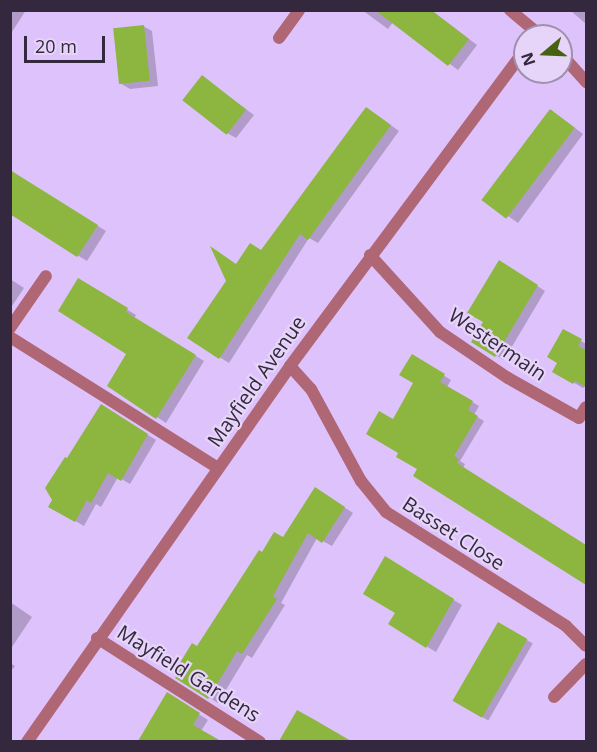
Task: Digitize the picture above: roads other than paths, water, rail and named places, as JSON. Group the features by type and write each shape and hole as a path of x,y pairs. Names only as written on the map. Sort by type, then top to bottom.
{"street":[{"path":"279,38 299,10"},
{"path":"510,10 526,24"},
{"name":"Mayfield Avenue","path":"27,741 97,638 290,366 513,65"},
{"path":"573,67 586,82"},
{"name":"Westermain","path":"370,255 440,332 508,378 579,418 586,407"},
{"path":"10,328 46,276"},
{"path":"10,337 218,468"},
{"name":"Basset Close","path":"290,366 311,389 361,482 386,512 566,627 586,646"},
{"name":"Mayfield Gardens","path":"97,638 260,741"},
{"path":"554,697 586,664"}]}
